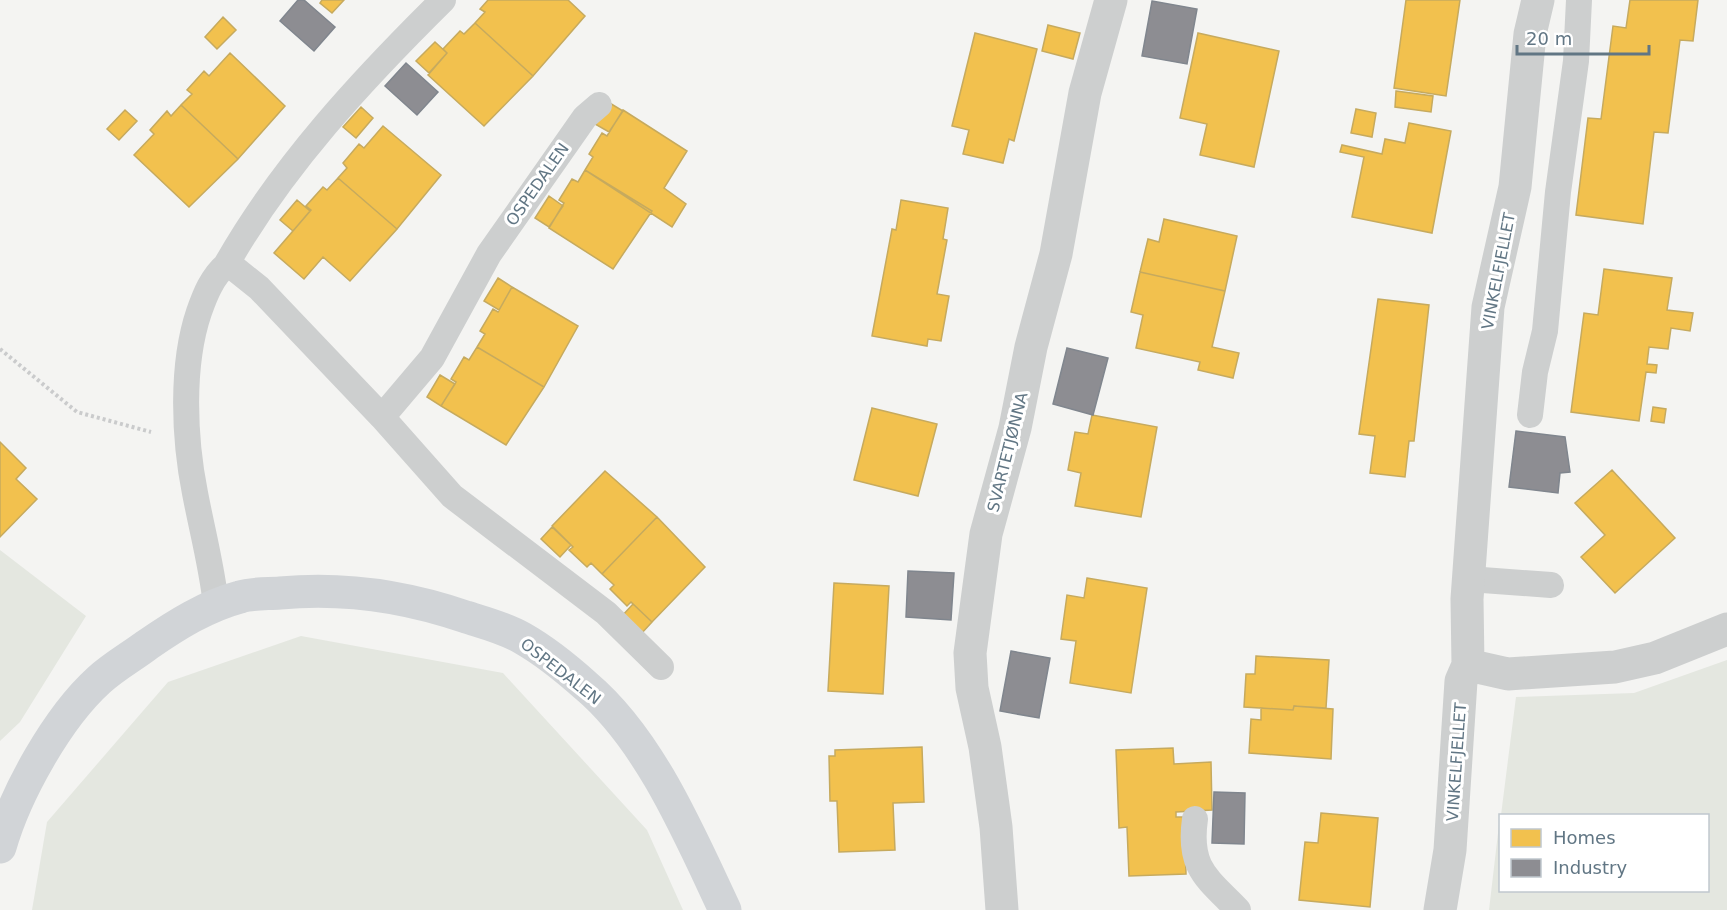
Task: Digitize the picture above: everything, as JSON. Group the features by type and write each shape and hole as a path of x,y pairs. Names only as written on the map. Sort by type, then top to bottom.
{"street":[{"name":"SVARTETJØNNA","path":"1002,910 996,827 985,747 972,688 970,653 987,534 1015,428 1031,347 1056,254 1085,93 1111,0"},
{"name":"VINKELFJELLET","path":"1440,910 1450,850 1461,681 1467,665 1469,579 1488,307 1515,187 1530,34 1538,0"},
{"name":"OSPEDALEN","path":"0,847 6,827 38,758 98,681 160,636 216,605 242,596 304,591 369,593 447,610 523,638 588,687 610,710 642,752 687,829 725,910"},
{"path":"1467,665 1516,674 1615,667 1655,658 1727,629"}],"lane":[{"path":"216,605 194,489 189,443 187,368 192,333 211,284 226,266 242,238 331,118 443,0"},
{"path":"1530,415 1535,372 1545,331 1558,192 1576,61 1579,0"},
{"name":"OSPEDALEN","path":"382,417 432,358 508,224 585,117 599,105"},
{"path":"226,266 234,268 259,288 382,417 452,496 606,613 661,667"},
{"path":"1469,579 1551,585"},
{"path":"1195,819 1192,838 1194,860 1207,879 1238,910"}],"path":[{"path":"0,349 77,412 189,443"}],"shaded area":[{"path":"0,550 86,616 20,722 0,741"},
{"path":"301,636 503,673 647,830 683,910 32,910 47,822 168,682"},
{"path":"1727,660 1727,910 1489,910 1499,825 1499,892 1709,892 1709,814 1501,814 1516,697 1634,693"}],"building: Homes":[{"path":"322,0 344,0 332,13 320,3"},
{"path":"488,0 568,0 585,16 533,76 475,23 485,12 480,9"},
{"path":"1406,0 1460,0 1446,96 1394,88"},
{"path":"1630,0 1698,0 1693,41 1680,40 1668,133 1654,132 1643,224 1576,215 1588,118 1601,119 1613,26 1626,28"},
{"path":"223,17 236,30 217,49 205,37"},
{"path":"475,23 533,76 484,126 428,75 447,53 443,49 460,31 464,34"},
{"path":"1048,25 1080,33 1073,59 1042,51"},
{"path":"975,33 1037,49 1014,141 1009,139 1003,163 963,154 969,130 952,126"},
{"path":"1198,33 1279,51 1254,167 1200,155 1207,124 1180,118"},
{"path":"435,42 447,53 429,73 416,61"},
{"path":"230,53 285,106 238,159 181,105 192,94 187,90 204,71 209,76"},
{"path":"1396,91 1433,96 1431,112 1395,107"},
{"path":"608,102 623,111 609,132 595,124"},
{"path":"181,105 238,159 189,207 134,155 154,134 150,130 167,111 171,116"},
{"path":"361,107 373,118 356,138 343,127"},
{"path":"1356,109 1376,113 1372,137 1351,133"},
{"path":"125,110 137,121 119,140 107,129"},
{"path":"623,110 687,151 664,188 686,204 672,227 585,170 593,157 589,154 602,133 607,136"},
{"path":"1409,123 1451,131 1432,233 1352,217 1364,157 1340,152 1342,145 1382,154 1385,139 1405,143"},
{"path":"383,126 441,175 397,229 338,178 347,168 343,163 359,144 364,148"},
{"path":"585,170 652,211 613,269 549,228 564,203 559,200 572,179 578,182"},
{"path":"338,178 397,229 350,281 323,257 304,279 274,253 311,210 306,206 323,187 327,190"},
{"path":"549,196 563,206 549,227 535,218"},
{"path":"297,200 310,211 293,231 280,220"},
{"path":"901,200 948,208 943,239 947,240 937,294 949,296 941,341 928,339 927,346 872,336 892,229 896,230"},
{"path":"1164,219 1237,236 1225,291 1140,272 1148,239 1159,242"},
{"path":"1604,269 1672,278 1667,310 1693,313 1690,331 1671,328 1668,349 1649,347 1647,364 1657,365 1656,373 1646,372 1639,421 1571,412 1584,313 1598,315"},
{"path":"1140,272 1225,291 1212,347 1239,353 1233,378 1198,370 1200,362 1136,348 1143,315 1131,312"},
{"path":"498,278 512,287 499,310 484,301"},
{"path":"512,287 578,326 544,387 477,347 485,334 480,331 493,309 498,312"},
{"path":"1378,299 1429,305 1414,441 1409,441 1405,477 1370,473 1375,436 1359,434"},
{"path":"477,347 544,387 506,445 441,406 456,382 451,379 464,357 469,360"},
{"path":"440,375 455,384 441,406 427,397"},
{"path":"1653,407 1666,409 1664,423 1651,421"},
{"path":"872,408 937,424 918,496 854,480"},
{"path":"1092,415 1157,427 1141,517 1075,506 1081,473 1068,470 1075,432 1088,434"},
{"path":"0,442 26,468 16,479 37,499 0,537"},
{"path":"1612,470 1675,538 1615,593 1581,557 1605,535 1575,503"},
{"path":"605,471 657,517 602,574 591,563 587,567 569,550 573,547 552,526"},
{"path":"657,517 705,567 652,622 631,602 627,606 610,589 614,585 602,574"},
{"path":"552,527 571,545 560,557 541,539"},
{"path":"1087,578 1147,588 1131,693 1070,683 1076,641 1061,639 1067,595 1084,598"},
{"path":"834,583 889,586 883,694 828,691"},
{"path":"633,604 652,622 641,634 622,616"},
{"path":"1256,656 1329,660 1326,708 1294,706 1293,710 1244,707 1246,674 1255,674"},
{"path":"1294,706 1333,709 1331,759 1249,753 1251,719 1261,720 1261,708 1293,710"},
{"path":"922,747 924,802 893,803 895,850 839,852 837,801 830,801 829,756 835,756 835,750"},
{"path":"1173,748 1174,764 1211,762 1212,810 1176,812 1176,817 1184,817 1186,874 1129,876 1127,827 1119,828 1116,750"},
{"path":"1321,813 1378,818 1370,907 1299,900 1305,842 1318,843"}],"building: Industry":[{"path":"298,0 304,0 335,27 314,51 280,21"},
{"path":"1152,1 1197,9 1187,64 1142,56"},
{"path":"406,63 438,92 417,115 385,86"},
{"path":"1067,348 1108,358 1093,415 1053,404"},
{"path":"1516,431 1565,437 1570,472 1560,473 1558,493 1509,487"},
{"path":"908,571 954,573 951,620 906,617"},
{"path":"1011,651 1050,658 1039,718 1000,711"},
{"path":"1214,792 1245,793 1244,844 1212,843"}]}
